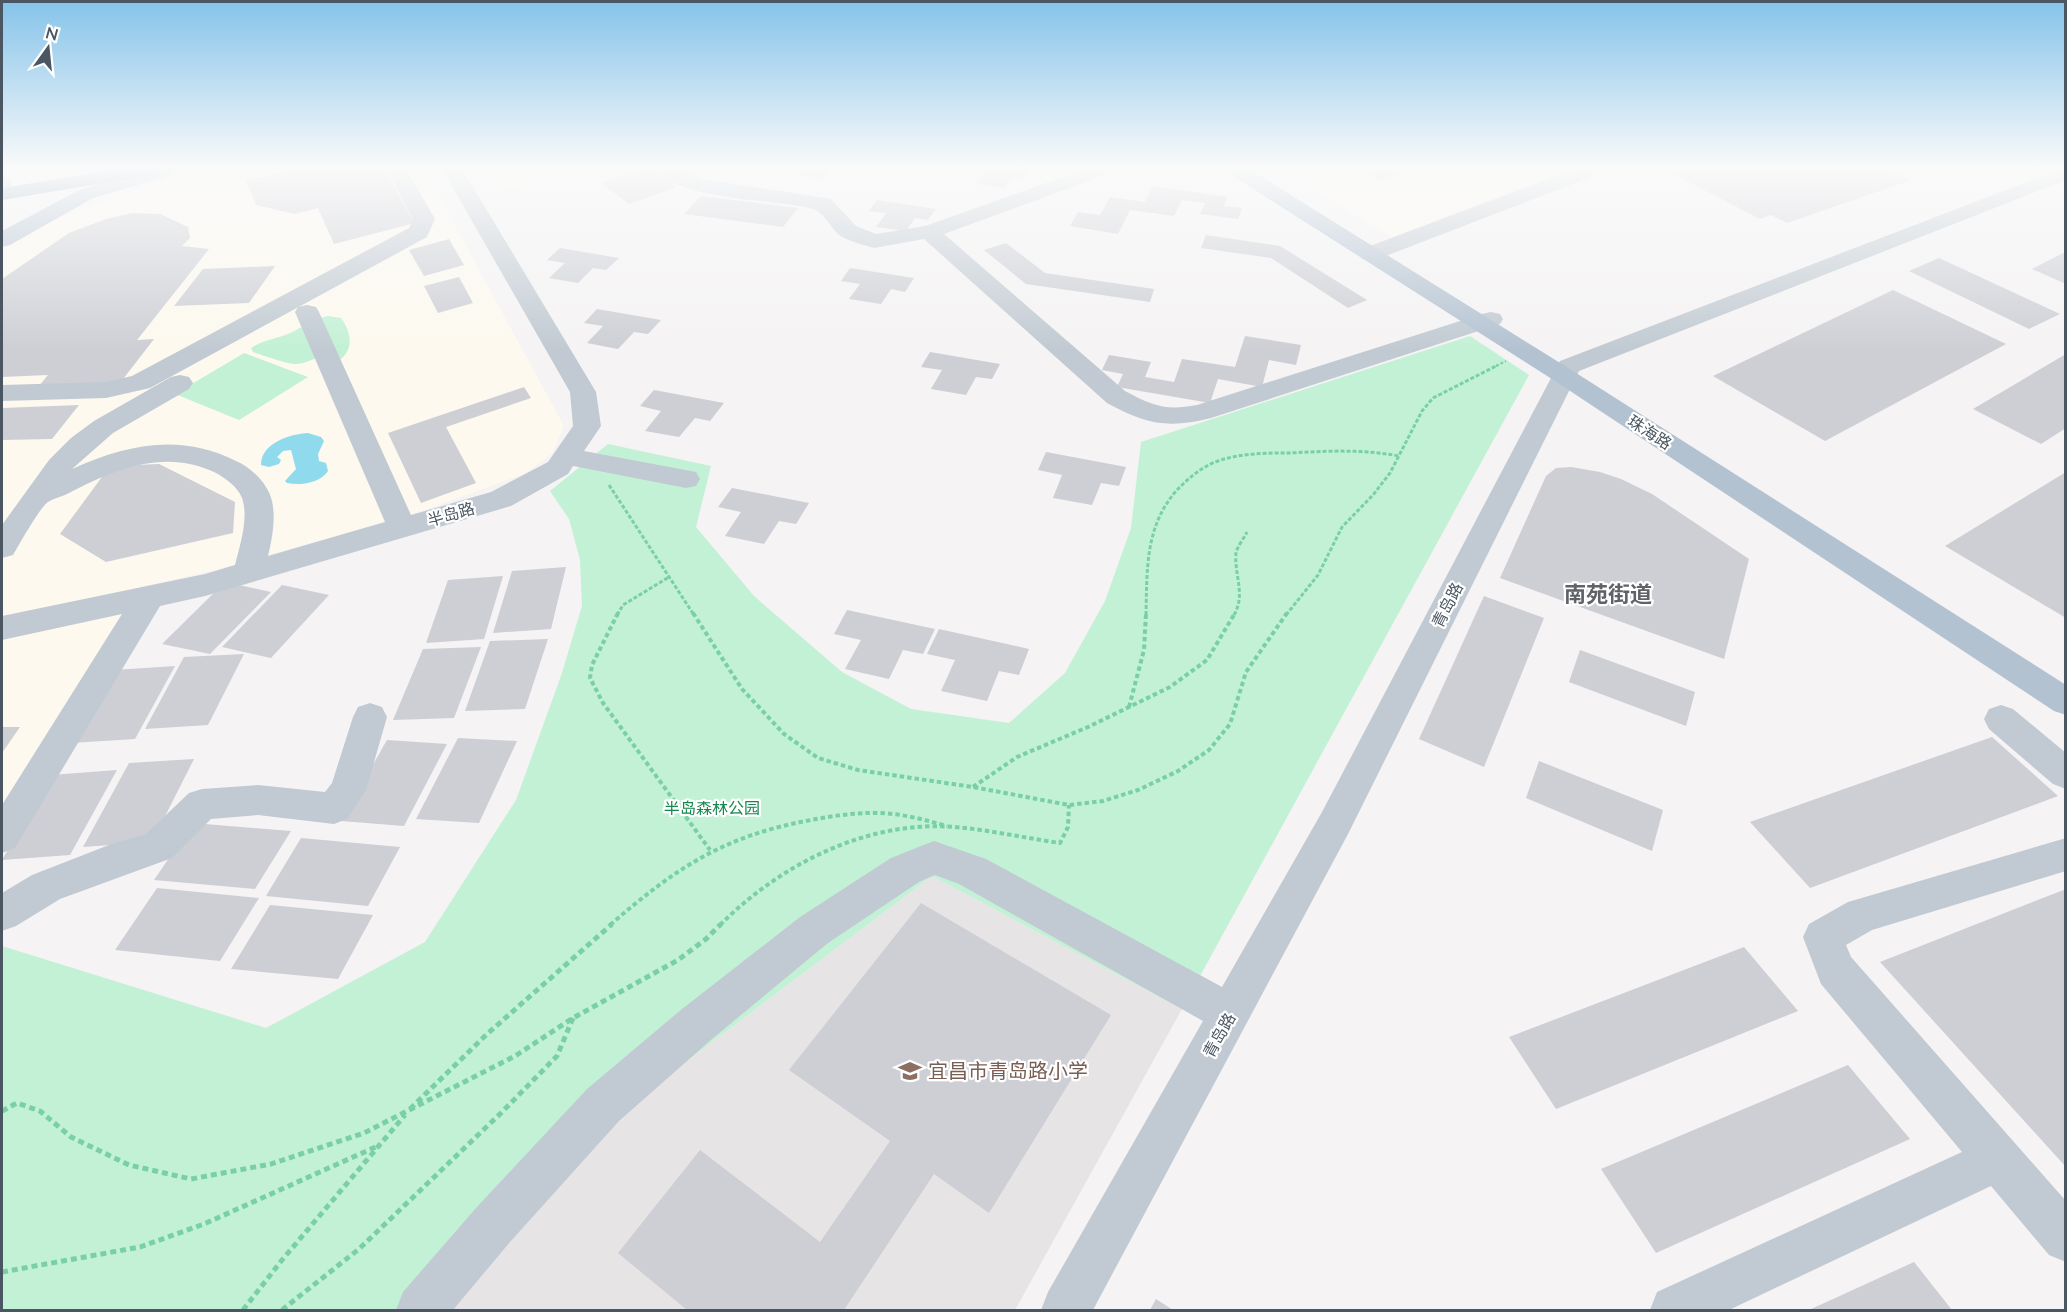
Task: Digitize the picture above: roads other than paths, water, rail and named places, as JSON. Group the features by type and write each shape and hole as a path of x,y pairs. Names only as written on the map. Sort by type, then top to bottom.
{"main road":[{"path":"2,240 23,228"},
{"name":"珠海路","path":"1335,228 1375,252"},
{"name":"珠海路","path":"1339,228 2066,681"},
{"name":"珠海路","path":"1485,321 1525,352 1566,371 2066,702"}],"street":[{"path":"2,393 106,390 141,381 419,232 420,228"},
{"name":"半岛路","path":"2,628 149,597 249,572 501,500 558,468 587,426 583,392 487,228"},
{"path":"845,228 874,241 908,237 939,228"},
{"path":"1375,252 1438,228"},
{"path":"1566,371 1925,228"},
{"path":"929,232 1116,398 1148,415 1172,418 1202,412 1485,321"},
{"path":"2,548 36,498 80,445 104,427 365,279"},
{"path":"307,312 402,528"},
{"name":"青岛路","path":"1066,1311 1335,823 1566,371"},
{"path":"36,498 87,471 131,456 180,453 217,460 245,478 258,501 258,527 249,572"},
{"path":"566,456 686,479"},
{"path":"2,837 149,597"},
{"path":"2,912 45,887 109,862 141,855 159,846 202,804 258,800 334,808 348,790 370,717"},
{"path":"2001,719 2066,774"},
{"path":"2066,854 1862,915 1824,937 1836,970 2066,1238"},
{"path":"421,1311 493,1225 603,1105 697,1024 814,930 905,870 934,858 972,871 1230,1014"},
{"path":"1675,1311 1998,1159"}],"water":[{"path":"308,433 321,437 324,441 318,454 319,461 326,463 328,471 325,475 304,484 287,483 285,481 296,469 291,450 283,451 277,457 281,460 279,464 269,467 261,465 262,457 271,445 293,435"}],"place":[{"name":"宜昌市青岛路小学","path":"910,1071"}],"district":[{"name":"南苑街道","path":"1608,594"}],"park label":[{"name":"半岛森林公园","path":"712,808"}]}
